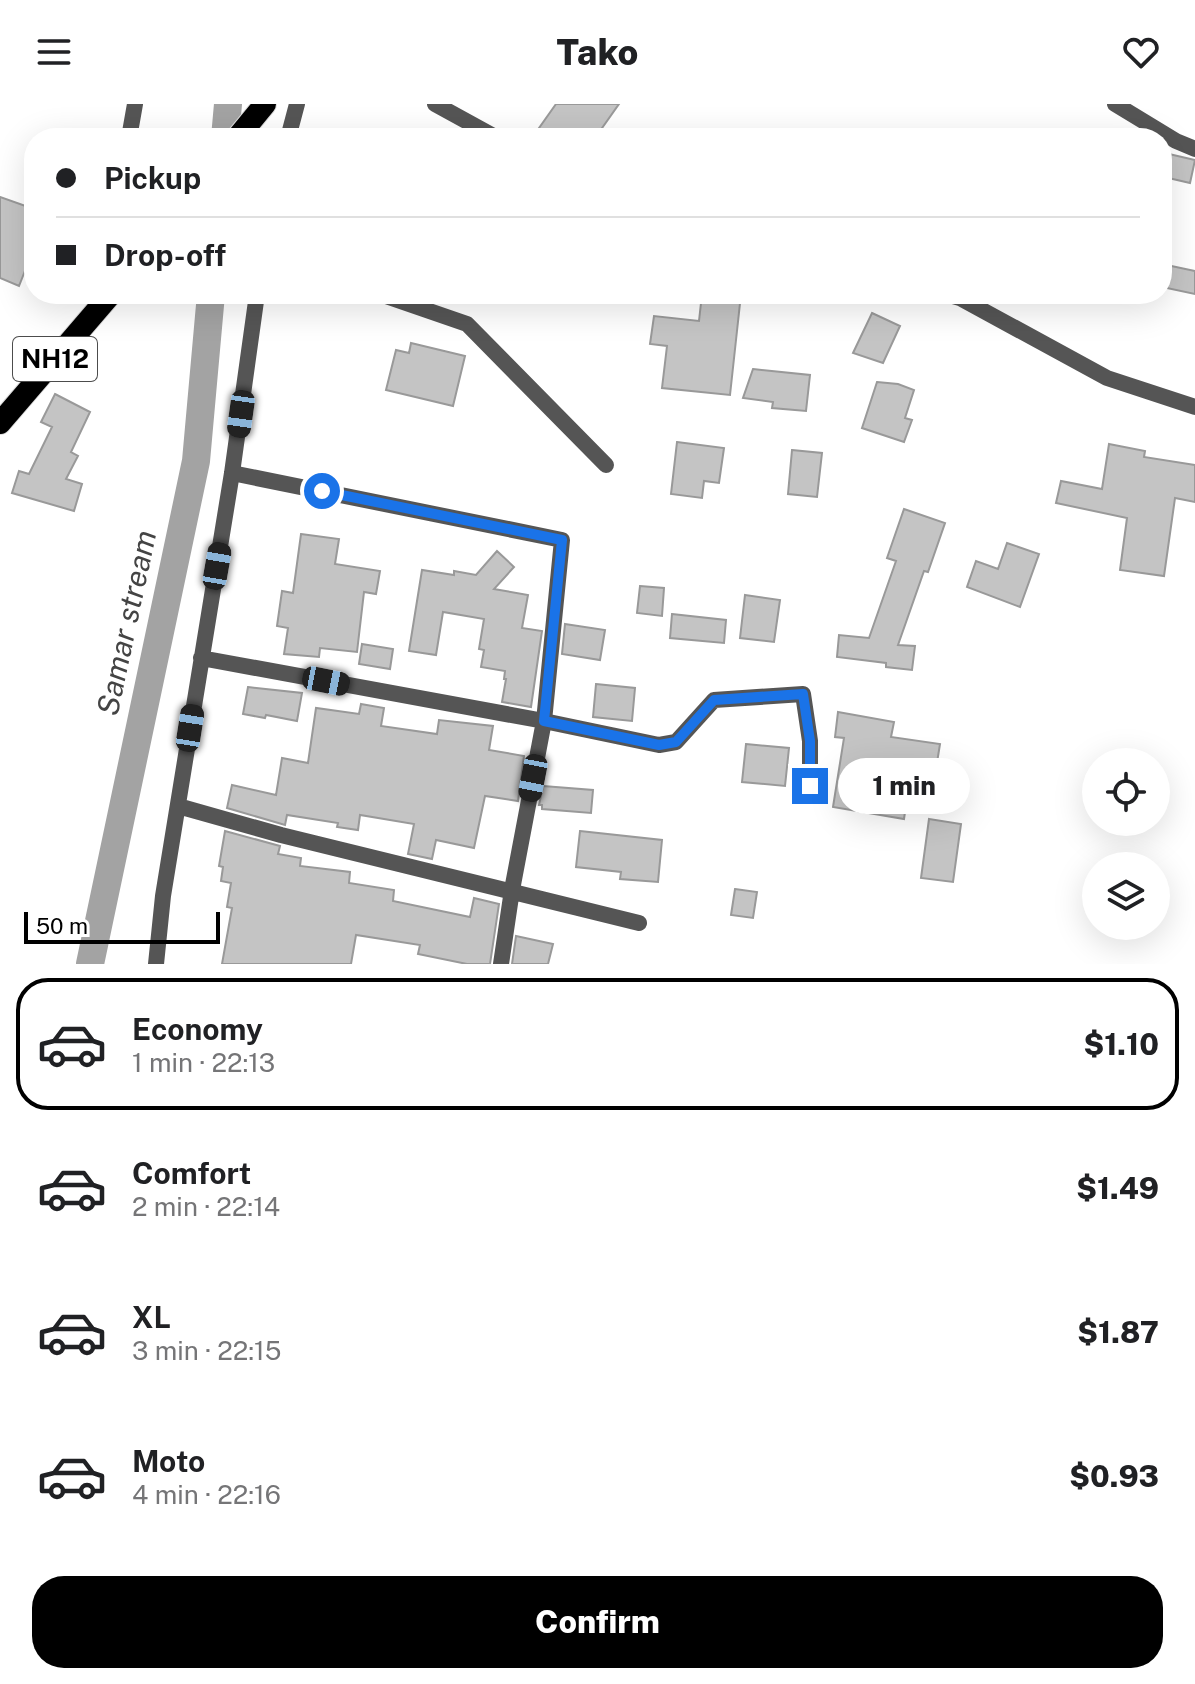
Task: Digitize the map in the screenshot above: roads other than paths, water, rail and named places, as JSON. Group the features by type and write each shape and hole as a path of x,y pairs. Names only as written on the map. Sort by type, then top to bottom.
{"highway":[{"path":"245,128 265,104"},
{"name":"NH12","path":"0,423 101,304"}],"street":[{"path":"131,128 135,104"},
{"path":"291,128 297,104"},
{"path":"435,104 479,128"},
{"path":"1115,104 1155,128"},
{"path":"1172,139 1195,149"},
{"path":"156,964 163,896 232,473 256,304"},
{"path":"409,304 467,324 606,465"},
{"path":"971,304 1107,378 1195,407"},
{"path":"232,473 562,540 544,721 501,964"},
{"path":"201,658 659,745 676,742 714,700 803,694 810,741 810,786"},
{"path":"178,806 281,835 639,923"}],"waterway":[{"name":"Samar stream","path":"226,128 228,104"},
{"name":"Samar stream","path":"90,964 196,461 210,304"}]}
